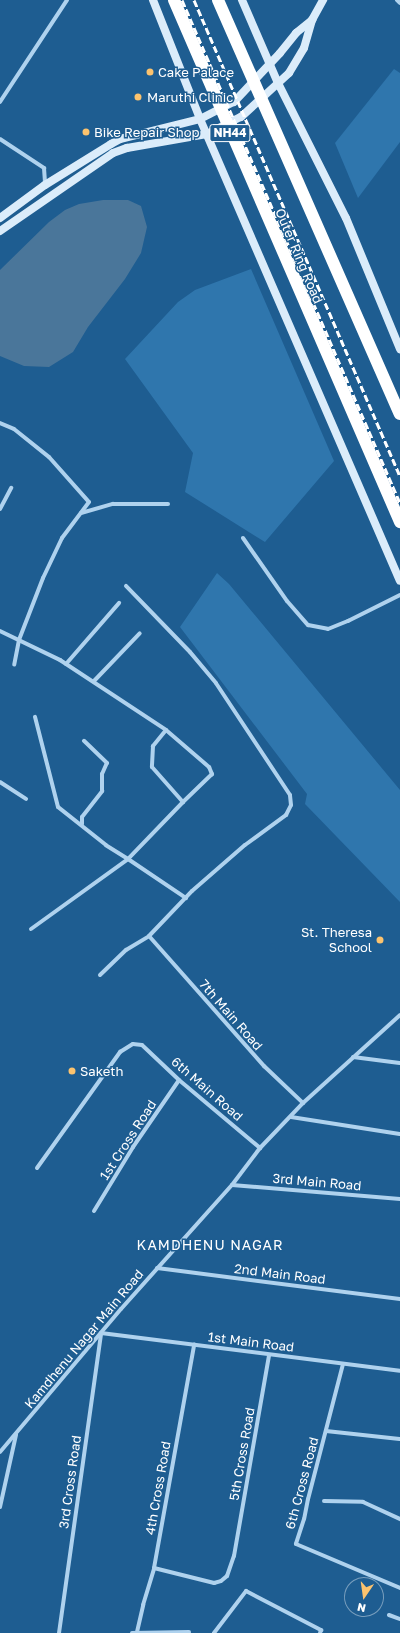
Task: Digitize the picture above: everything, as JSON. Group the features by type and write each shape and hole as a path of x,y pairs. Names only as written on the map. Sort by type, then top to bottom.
{"highway":[{"name":"Outer Ring Road","path":"174,0 400,522"},
{"name":"NH44","path":"218,0 400,414"}],"street":[{"path":"0,102 67,0"},
{"path":"153,0 200,119 400,581"},
{"path":"242,0 278,84 346,218 400,349"},
{"path":"0,231 113,153 127,148 207,134 241,117 289,73 304,48 312,20 323,0"},
{"path":"397,0 400,3"},
{"path":"0,218 45,185 120,139 200,119 234,102 269,65 296,33 312,20"},
{"path":"0,139 44,168 45,185"},
{"path":"0,423 14,429 49,457 89,502 62,538 56,549 19,640 14,666"},
{"path":"0,509 11,488"},
{"path":"80,513 113,504 168,504"},
{"path":"244,538 287,601 308,624 328,629 348,621 400,595"},
{"path":"100,975 126,950 149,936 186,898 245,845 286,815 291,805 290,795 216,683 190,652 126,586"},
{"path":"66,664 119,603"},
{"path":"0,631 66,664 94,681 166,730 209,767 212,774 128,858 31,929"},
{"path":"94,681 140,633"},
{"path":"35,717 58,807 106,844 186,898"},
{"path":"166,730 153,746 152,768 183,802"},
{"path":"82,824 82,817 102,792 102,774 106,763 84,741"},
{"path":"0,782 26,799"},
{"name":"7th Main Road","path":"149,936 264,1066 303,1103"},
{"name":"Kamdhenu Nagar Main Road","path":"0,1452 16,1435 100,1333 232,1185 260,1148 303,1103 400,1015"},
{"name":"6th Main Road","path":"37,1168 120,1052 133,1044 142,1045 179,1080 260,1148"},
{"path":"354,1057 400,1063"},
{"name":"1st Cross Road","path":"94,1211 133,1147 179,1080"},
{"path":"291,1117 400,1134"},
{"name":"3rd Main Road","path":"232,1185 400,1199"},
{"name":"2nd Main Road","path":"157,1268 400,1299"},
{"name":"1st Main Road","path":"100,1333 400,1371"},
{"name":"3rd Cross Road","path":"59,1633 100,1333"},
{"name":"4th Cross Road","path":"134,1633 154,1568 194,1346"},
{"name":"5th Cross Road","path":"154,1568 214,1583 221,1581 227,1576 234,1556 269,1355"},
{"name":"6th Cross Road","path":"343,1364 304,1519 296,1544 400,1588"},
{"path":"326,1431 400,1439"},
{"path":"0,1507 16,1435"},
{"path":"324,1502 363,1502 400,1519"},
{"path":"214,1633 246,1591 321,1630 320,1633"},
{"path":"389,1615 400,1619"},
{"path":"134,1633 189,1632"}],"shaded area":[{"path":"394,69 400,73 400,142 358,198 335,143"},
{"path":"103,200 128,200 141,206 147,227 141,253 125,279 88,327 73,352 49,367 24,366 0,356 0,270 49,222 65,210 79,204"},
{"path":"251,269 334,461 265,542 185,492 193,453 125,359 178,302 195,290"},
{"path":"217,573 229,584 400,790 400,902 305,804 307,794 180,627"}],"railway":[{"path":"182,0 400,503"},
{"path":"194,0 400,476"}],"place":[{"name":"Cake Palace","path":"150,72"},
{"name":"Maruthi Clinic","path":"138,97"},
{"name":"Bike Repair Shop","path":"86,132"},
{"name":"St. Theresa School","path":"380,940"},
{"name":"Saketh","path":"72,1071"}],"district":[{"name":"KAMDHENU NAGAR","path":"210,1245"}]}
